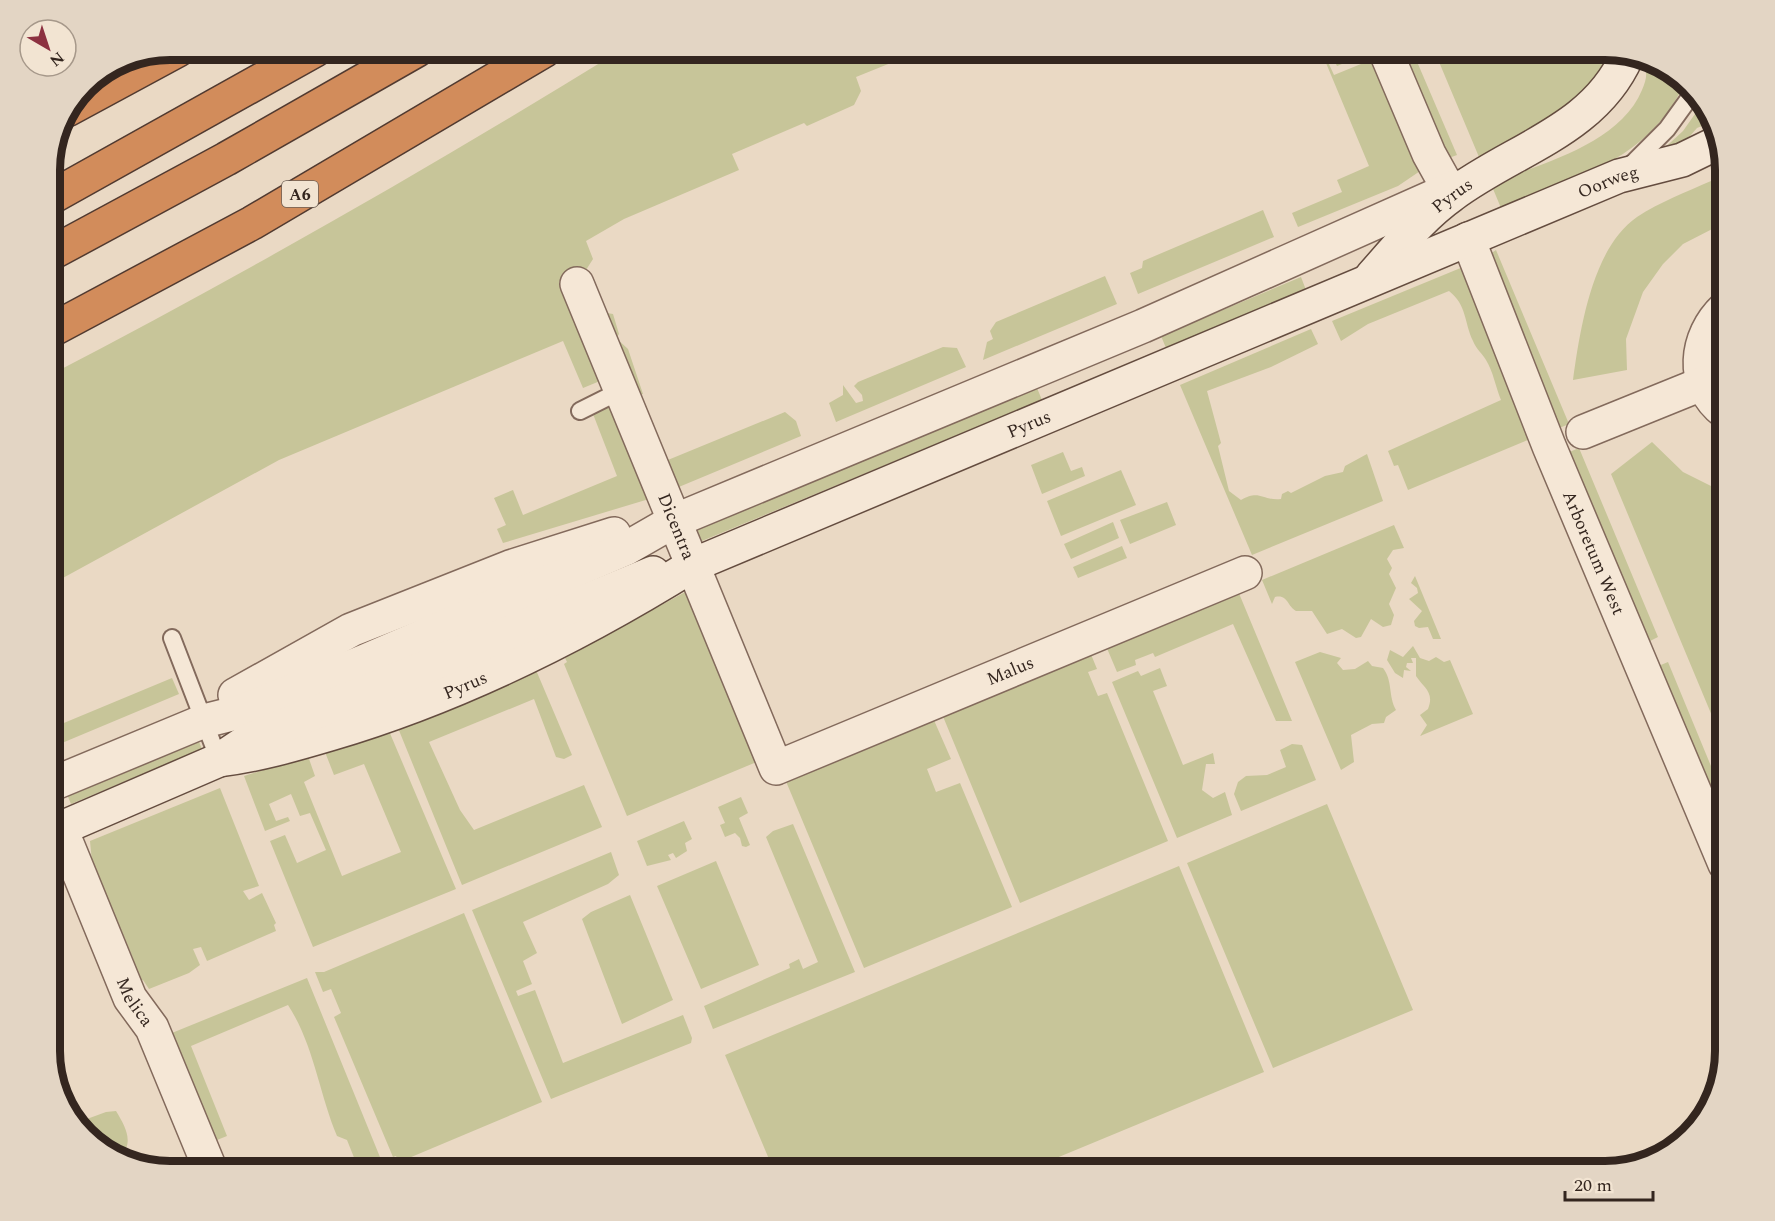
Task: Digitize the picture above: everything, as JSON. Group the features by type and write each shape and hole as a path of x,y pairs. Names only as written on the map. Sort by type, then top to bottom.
{"highway":[{"path":"60,192 297,60"},
{"path":"60,249 226,159 399,60"},
{"name":"A6","path":"60,326 252,223 528,60"},
{"path":"86,100 158,61"}],"street":[{"path":"1390,60 1429,154 1463,184 1569,125 1602,99 1625,62"},
{"name":"Oorweg","path":"1482,234 1619,176 1682,160 1712,145"},
{"name":"Pyrus","path":"60,781 204,722 240,712 365,661 627,548 674,521 1132,331 1463,184"},
{"name":"Pyrus","path":"1365,284 1421,220 1463,184"},
{"name":"Pyrus","path":"1345,236 1431,244 1482,234"},
{"name":"Pyrus","path":"60,829 219,760 249,740 643,575 693,565 1482,234"},
{"name":"Arboretum West","path":"1482,234 1549,446 1715,840"},
{"name":"Dicentra","path":"577,284 776,768"},
{"path":"1715,320 1705,332 1700,349 1700,366 1704,383 1715,402"},
{"path":"1583,432 1704,383"},
{"name":"Malus","path":"776,768 1245,573"},
{"name":"Melica","path":"60,842 130,998 152,1028 206,1161"}],"lane":[{"path":"1619,176 1667,129 1689,99"},
{"path":"580,411 622,390"},
{"path":"172,638 219,760"}],"shaded area":[{"path":"605,60 898,60 856,77 861,91 854,105 807,126 804,123 732,154 739,170 624,219 586,241 593,259 586,270 559,282 600,381 583,388 563,341 279,460 60,580 60,370 195,298 481,135"},
{"path":"1334,60 1352,60 1337,66"},
{"path":"1371,60 1385,60 1429,165 1398,186 1298,227 1292,213 1342,192 1337,180 1369,166 1326,63 1328,62 1334,75"},
{"path":"1395,60 1416,60 1457,155 1438,162"},
{"path":"1438,60 1615,61 1603,82 1507,145 1479,157"},
{"path":"1645,68 1654,71 1680,90 1670,109 1651,131 1629,150 1604,165 1501,208 1491,184 1577,150 1616,125 1631,109 1642,90"},
{"path":"1697,111 1705,125 1697,128 1677,151 1658,154 1683,131"},
{"path":"1711,181 1715,197 1715,228 1683,244 1663,264 1643,292 1626,339 1627,370 1573,380 1584,315 1599,269 1609,249 1622,231 1637,217"},
{"path":"1263,210 1274,237 1138,294 1130,273 1142,268 1143,261"},
{"path":"1496,250 1569,424 1557,429 1487,256"},
{"path":"1463,267 1535,437 1408,490 1398,465 1394,466 1388,451 1501,400 1493,374 1474,344 1459,302 1449,291 1368,324 1341,341 1332,321"},
{"path":"1105,276 1117,304 983,360 987,342 993,339 990,331 996,322"},
{"path":"1301,277 1306,290 1166,348 1161,336"},
{"path":"602,314 613,314 619,334 616,338 628,349 643,394 636,396"},
{"path":"1311,329 1318,344 1271,367 1207,391 1221,443 1218,446 1229,491 1241,500 1253,495 1281,499 1282,494 1288,491 1291,493 1325,476 1343,472 1345,466 1367,454 1383,501 1252,555 1180,385"},
{"path":"943,347 957,348 966,367 836,422 829,403 843,395 843,385 856,403 863,401 862,395 854,386 858,382"},
{"path":"1037,388 1042,400 697,543 692,531"},
{"path":"611,406 649,499 503,543 497,529 506,525 494,498 513,490 523,515 617,476 593,414"},
{"path":"785,412 796,421 801,436 674,489 663,462"},
{"path":"1652,442 1683,472 1715,488 1715,723 1611,474"},
{"path":"1579,448 1658,637 1646,643 1567,453"},
{"path":"1063,452 1071,471 1082,467 1085,476 1042,494 1031,465"},
{"path":"1121,470 1136,505 1061,536 1047,501"},
{"path":"1167,502 1176,525 1130,544 1120,520"},
{"path":"1113,522 1119,538 1071,559 1064,544"},
{"path":"1394,525 1404,548 1393,550 1387,559 1392,568 1389,574 1396,588 1389,604 1394,615 1391,625 1383,627 1371,619 1361,637 1356,638 1342,629 1327,634 1312,611 1296,611 1282,597 1275,597 1272,604 1262,580"},
{"path":"1122,546 1127,558 1078,578 1073,567"},
{"path":"1415,576 1441,639 1433,639 1428,627 1415,626 1414,621 1422,611 1409,599 1418,593 1417,588 1411,583"},
{"path":"687,591 759,761 627,816 564,664 567,662 565,658"},
{"path":"1238,591 1292,721 1276,721 1233,624 1155,657 1153,653 1135,660 1136,665 1117,672 1106,646"},
{"path":"1413,646 1420,658 1429,661 1436,657 1444,662 1450,660 1473,714 1420,736 1427,725 1420,715 1428,709 1430,698 1416,676 1416,658 1411,658 1413,663 1407,663 1406,667 1411,671 1404,670 1403,678 1395,673 1387,660 1390,650 1403,657"},
{"path":"1090,652 1097,669 1088,672 1098,696 1107,693 1168,841 1020,903 942,714"},
{"path":"1320,652 1341,658 1337,663 1343,670 1355,669 1368,661 1372,666 1383,668 1388,678 1396,710 1386,717 1384,723 1372,724 1351,735 1354,762 1341,770 1295,662"},
{"path":"1668,662 1715,776 1715,811 1656,667"},
{"path":"1160,668 1167,686 1153,691 1183,765 1213,753 1215,764 1206,764 1202,790 1213,798 1225,792 1232,815 1177,838 1112,682 1138,671 1141,676"},
{"path":"536,670 572,755 564,759 556,757 534,699 429,742 460,810 474,830 584,785 602,827 462,885 398,728"},
{"path":"172,678 179,694 60,744 60,725"},
{"path":"933,718 951,759 927,769 936,792 960,783 1012,907 864,968 785,779"},
{"path":"389,731 456,889 313,947 270,841 285,835 297,863 326,850 310,813 300,816 291,794 269,804 276,821 288,817 290,821 265,831 244,776 308,756 315,776 304,782 342,876 401,852 364,764 334,775 325,752"},
{"path":"197,737 202,749 71,804 66,792"},
{"path":"1292,744 1302,745 1316,780 1241,811 1234,794 1238,782 1246,776 1267,775 1286,767 1280,750"},
{"path":"220,788 259,886 243,891 249,900 262,893 276,923 274,925 276,931 207,961 201,947 193,949 200,965 189,973 149,989 143,980 136,982 133,958 92,862 90,841"},
{"path":"741,797 748,813 739,818 750,845 746,847 742,846 740,838 735,833 725,837 720,825 725,823 718,807"},
{"path":"1327,804 1413,1010 1273,1068 1187,863"},
{"path":"684,821 692,839 685,843 687,851 676,858 673,853 668,855 671,860 647,866 637,841"},
{"path":"793,824 855,972 713,1029 704,1006 790,968 789,964 799,959 803,969 818,962 766,837 773,831"},
{"path":"611,852 619,875 608,884 523,922 537,953 523,961 532,984 516,991 518,996 535,990 563,1063 683,1015 692,1038 691,1043 551,1099 472,910"},
{"path":"716,861 759,965 701,989 657,886"},
{"path":"1179,866 1264,1072 1049,1161 770,1161 725,1055"},
{"path":"630,895 673,1000 622,1024 582,919 591,912"},
{"path":"464,913 542,1102 398,1161 396,1156 393,1157 334,1017 341,1013 331,989 323,992 315,972 324,972"},
{"path":"307,978 382,1161 353,1161 355,1160 347,1140 337,1136 304,1036 288,1005 191,1046 227,1136 212,1142 167,1035"},
{"path":"116,1111 125,1128 128,1140 125,1151 98,1134 85,1120"}]}
